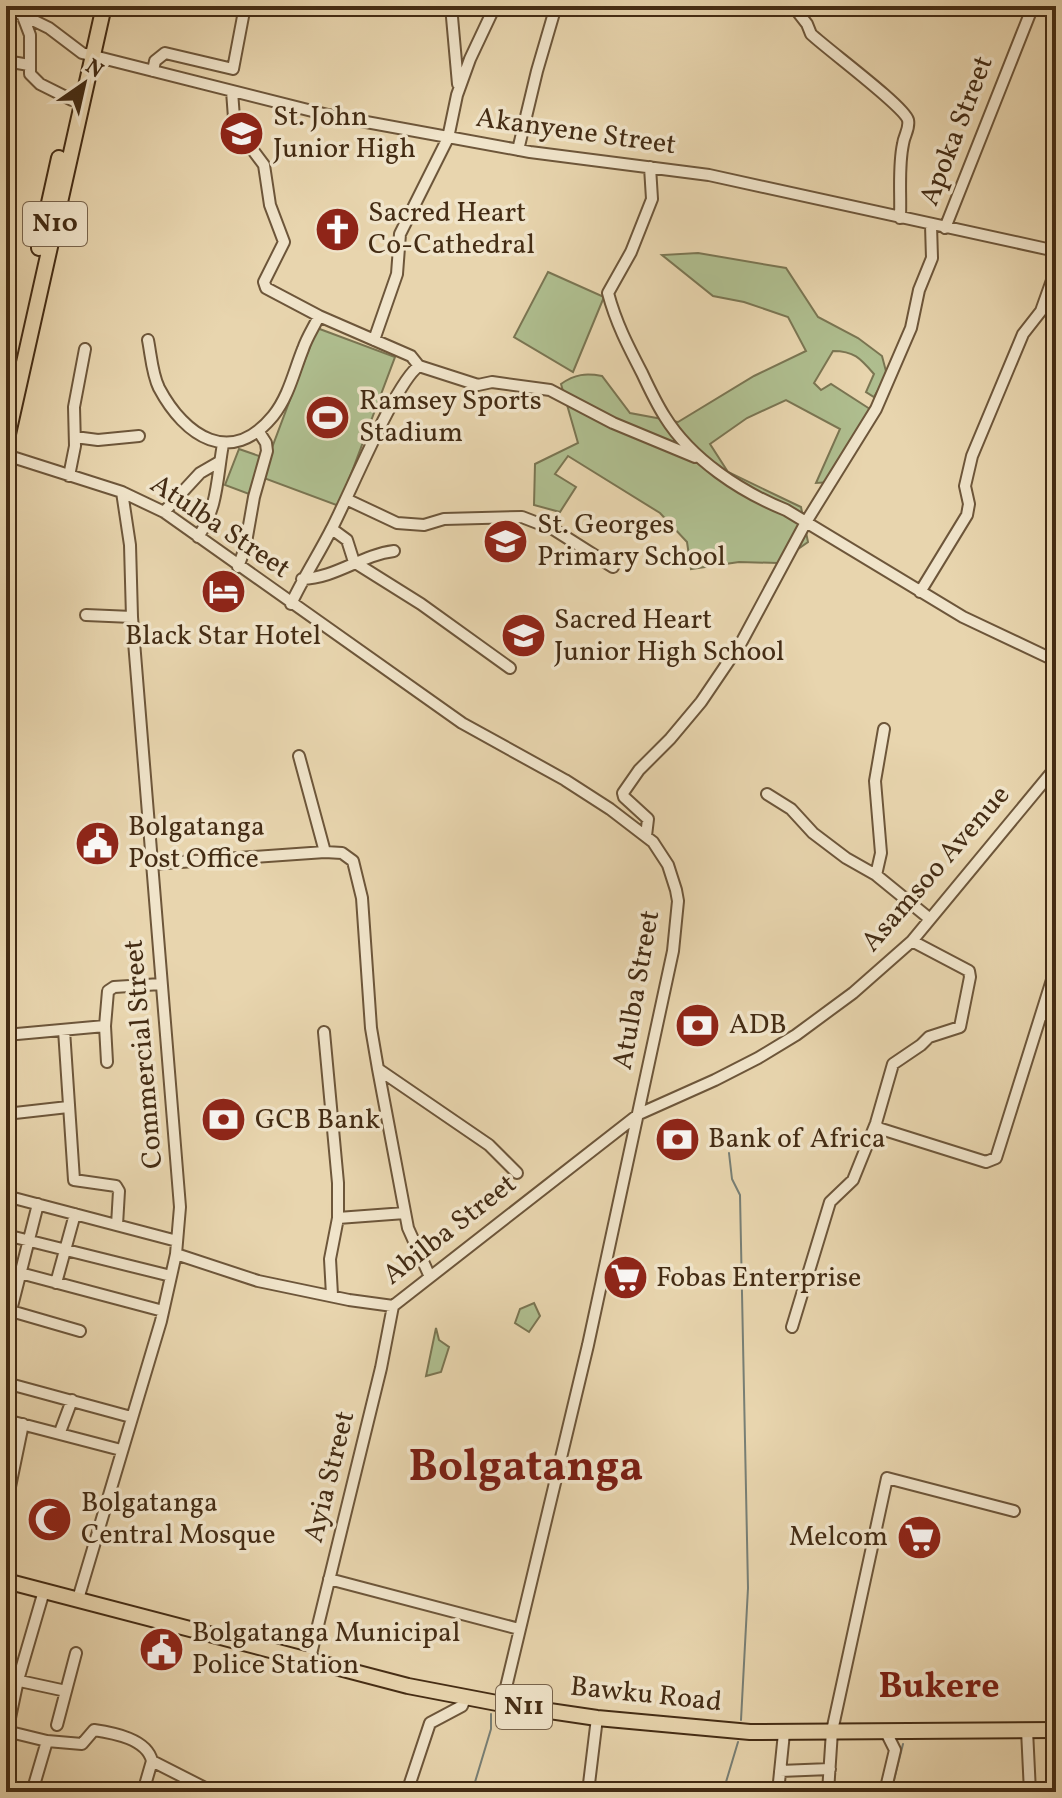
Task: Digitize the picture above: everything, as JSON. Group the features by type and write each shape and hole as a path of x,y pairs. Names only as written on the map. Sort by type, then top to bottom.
{"highway":[{"name":"N10","path":"6,443 87,54 94,6"},
{"name":"N10","path":"6,401 72,100 104,6"},
{"name":"Bawku Road","path":"8,1582 310,1658 408,1686 597,1718 710,1730 784,1733 1056,1730"}],"street":[{"path":"153,71 155,61 165,53 233,69 245,6"},
{"path":"451,6 459,90"},
{"path":"374,340 397,274 400,234 448,138 470,59 495,6"},
{"path":"518,150 556,6"},
{"path":"793,6 811,34 864,81 898,105 907,117 909,125 902,150 900,218"},
{"path":"1019,6 1032,8"},
{"path":"6,7 23,10 87,54"},
{"name":"Apoka Street","path":"945,228 1032,8"},
{"path":"23,10 30,35 30,74 40,84 72,100"},
{"name":"Akanyene Street","path":"87,54 332,116 518,150 709,175 1056,251"},
{"path":"6,61 29,65"},
{"path":"232,91 234,118 243,137 264,165 270,205 284,242 264,282 266,288 319,316 411,356 419,366 478,385 492,382 550,390 613,423 702,460 764,501 806,522 963,617 1056,661"},
{"path":"650,167 652,199 631,252 608,293 615,322 665,418 702,460"},
{"path":"646,836 648,819 623,793 639,770 701,702 741,643 806,522 876,409 911,328 919,290 932,258 931,225"},
{"path":"920,592 967,515 969,504 965,486 972,456 1023,334 1041,311 1056,269"},
{"path":"148,340 158,386 192,429 208,441 223,444 241,442 259,432 276,413 319,316"},
{"path":"69,476 75,437 74,407 85,349"},
{"path":"291,604 332,529 398,394 419,366"},
{"path":"238,567 267,451 259,432"},
{"path":"75,437 98,440 139,436"},
{"path":"198,537 207,524 214,504 223,444"},
{"name":"Atulba Street","path":"6,455 122,492 164,512 462,723 565,780 610,809 646,836 665,858 674,880 678,901 673,951 639,1114 585,1360 502,1704"},
{"path":"164,512 200,473 219,462"},
{"name":"Commercial Street","path":"78,1599 163,1311 177,1241 179,1181 132,617 130,545 122,492"},
{"path":"346,499 397,523 424,525 444,519 522,517 553,529 613,567"},
{"path":"332,529 347,540 354,562 421,604 510,668"},
{"path":"302,579 318,579 380,552 394,551"},
{"path":"86,615 132,617"},
{"path":"876,875 881,853 875,781 884,729"},
{"path":"299,756 325,852"},
{"name":"Asamsoo Avenue","path":"639,1114 715,1080 796,1035 853,993 912,941 1056,767"},
{"path":"767,794 791,809 813,833 835,850 876,875 930,919"},
{"path":"152,864 325,852 342,853 353,861 362,898 371,1028 378,1069 405,1213 411,1235 430,1277"},
{"path":"792,1327 830,1202 853,1180 876,1123 894,1062 930,1036 960,1027 970,977 966,969 912,941"},
{"path":"876,1123 878,1128 986,1162 993,1160 998,1154 1056,967"},
{"path":"107,1062 105,1026 108,991 114,987 161,984"},
{"path":"1042,1014 1056,1018"},
{"path":"6,1035 105,1026"},
{"path":"64,1030 74,1180 116,1186 119,1191 117,1225"},
{"path":"324,1032 338,1183 338,1218 330,1259 332,1295"},
{"path":"378,1069 489,1145 517,1173"},
{"path":"6,1114 68,1107"},
{"name":"Abilba Street","path":"176,1254 258,1281 393,1306 639,1114"},
{"path":"6,1196 177,1241"},
{"path":"6,1330 38,1204"},
{"path":"338,1218 405,1213"},
{"path":"56,1283 75,1214"},
{"path":"6,1235 171,1276"},
{"path":"20,1273 163,1311"},
{"name":"Ayia Street","path":"310,1658 381,1368 393,1306"},
{"path":"11,1311 80,1331"},
{"path":"6,1383 131,1417"},
{"path":"60,1432 72,1400"},
{"path":"6,1420 121,1450"},
{"path":"6,1506 23,1424"},
{"path":"828,1792 832,1731 887,1478 1014,1511"},
{"path":"329,1579 519,1629"},
{"path":"6,1602 8,1582"},
{"path":"44,1591 7,1731 47,1741 82,1744 94,1730 143,1746 152,1761 143,1792"},
{"path":"57,1725 76,1653"},
{"path":"6,1678 66,1691"},
{"path":"407,1792 430,1723 462,1706 466,1697"},
{"path":"588,1792 597,1718"},
{"path":"1027,1730 1030,1792"},
{"path":"885,1792 895,1750 886,1732"},
{"path":"778,1792 784,1733"},
{"path":"32,1792 47,1741"},
{"path":"152,1761 199,1788 213,1792"},
{"path":"780,1771 830,1769"}],"green space":[{"path":"698,253 786,268 818,317 858,338 882,356 887,375 874,397 866,392 874,374 869,368 852,354 833,351 814,383 821,390 831,384 873,411 832,482 816,483 840,429 786,400 747,418 710,444 728,472 801,507 808,542 778,563 739,562 691,569 687,542 660,513 568,456 555,474 576,487 560,512 534,505 535,464 578,443 561,384 571,378 602,376 630,413 678,422 754,376 806,351 788,317 744,302 713,296 662,255"},
{"path":"548,272 604,297 573,372 514,337"},
{"name":"Ramsey Sports Stadium","path":"317,328 395,357 339,506 261,477"},
{"path":"239,449 262,457 249,494 225,485"},
{"path":"534,1303 540,1316 529,1332 515,1323 520,1309"},
{"path":"436,1328 439,1340 449,1347 441,1372 426,1376"}],"waterway":[{"path":"729,1153 732,1179 740,1195 748,1588 741,1720"},
{"path":"472,1792 491,1729 491,1714"},
{"path":"723,1792 738,1742"},
{"path":"891,1792 903,1744"}],"place":[{"name":"St. John Junior High","path":"242,133"},
{"name":"Sacred Heart Co-Cathedral","path":"337,229"},
{"name":"Ramsey Sports Stadium","path":"328,417"},
{"name":"St. Georges Primary School","path":"506,541"},
{"name":"Black Star Hotel","path":"223,591"},
{"name":"Sacred Heart Junior High School","path":"523,636"},
{"name":"Bolgatanga Post Office","path":"97,843"},
{"name":"ADB","path":"698,1025"},
{"name":"GCB Bank","path":"224,1120"},
{"name":"Bank of Africa","path":"677,1139"},
{"name":"Fobas Enterprise","path":"625,1278"},
{"name":"Bolgatanga Central Mosque","path":"50,1519"},
{"name":"Melcom","path":"919,1537"},
{"name":"Bolgatanga Municipal Police Station","path":"161,1649"}],"district":[{"name":"Bolgatanga","path":"526,1468"},
{"name":"Bukere","path":"939,1688"}]}
